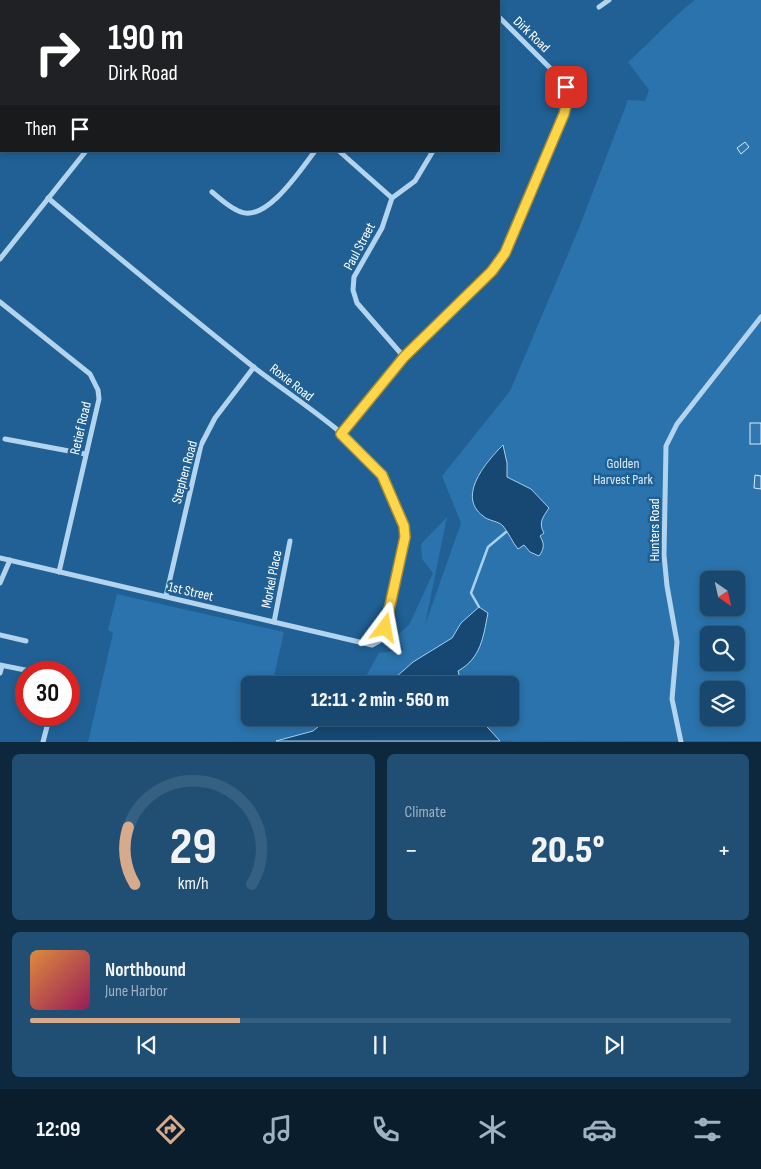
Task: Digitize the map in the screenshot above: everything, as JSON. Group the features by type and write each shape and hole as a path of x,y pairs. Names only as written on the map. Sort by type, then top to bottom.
{"street":[{"path":"599,7 609,0"},
{"name":"Dirk Road","path":"341,434 404,357 492,271 505,253 568,103 568,92 563,81 500,18"},
{"path":"0,259 85,152"},
{"path":"212,192 240,212 256,213 273,202 315,152"},
{"path":"340,152 392,198 415,181 432,152"},
{"name":"Roxie Road","path":"48,198 254,367 341,434 382,475 404,526 405,537 385,628 380,640 376,644"},
{"name":"Paul Street","path":"392,198 382,228 354,277 353,290 357,303 404,357"},
{"name":"Retief Road","path":"0,302 77,362 95,381 99,399 59,572"},
{"name":"Hunters Road","path":"681,742 672,699 677,642 667,586 664,555 666,446 677,424 761,317"},
{"name":"Stephen Road","path":"166,596 201,445 215,418 254,367"},
{"path":"5,439 85,454"},
{"name":"Morkel Place","path":"274,622 290,540"},
{"name":"1st Street","path":"0,558 166,596 365,645 376,644"},
{"path":"0,583 10,560"},
{"path":"0,635 26,641"},
{"path":"0,673 1,665 15,668"},
{"path":"43,742 47,726"}],"green space":[{"name":"Golden Harvest Park","path":"695,0 761,0 761,741 88,742 113,633 108,630 117,594 284,632 274,676 241,676 241,726 519,726 519,676 366,676 379,653 404,650 395,637 409,625 433,573 422,559 421,544 447,517 425,625 461,523 442,476 510,391 579,228 628,100 645,101 649,90 628,62"}],"shaded area":[{"path":"503,445 507,463 507,477 531,489 549,508 541,523 544,533 540,536 543,546 539,556 530,552 524,545 518,549 503,526 483,516 475,508 472,499 477,479 489,460"},
{"path":"479,607 488,613 480,646 472,660 458,671 459,676 397,676 413,662 452,638 461,623"},
{"path":"319,726 486,726 500,741 276,741 313,731"}],"building":[{"path":"745,142 749,147 741,154 737,148"},
{"path":"750,423 761,423 761,444 750,444"},
{"path":"755,475 761,476 761,489 754,488"}],"waterway":[{"path":"479,607 471,593 488,547 506,532"}],"route":[{"path":"385,628 405,537 404,526 382,475 341,434 404,357 492,271 505,253 518,227 564,114 568,103 566,87"}]}
